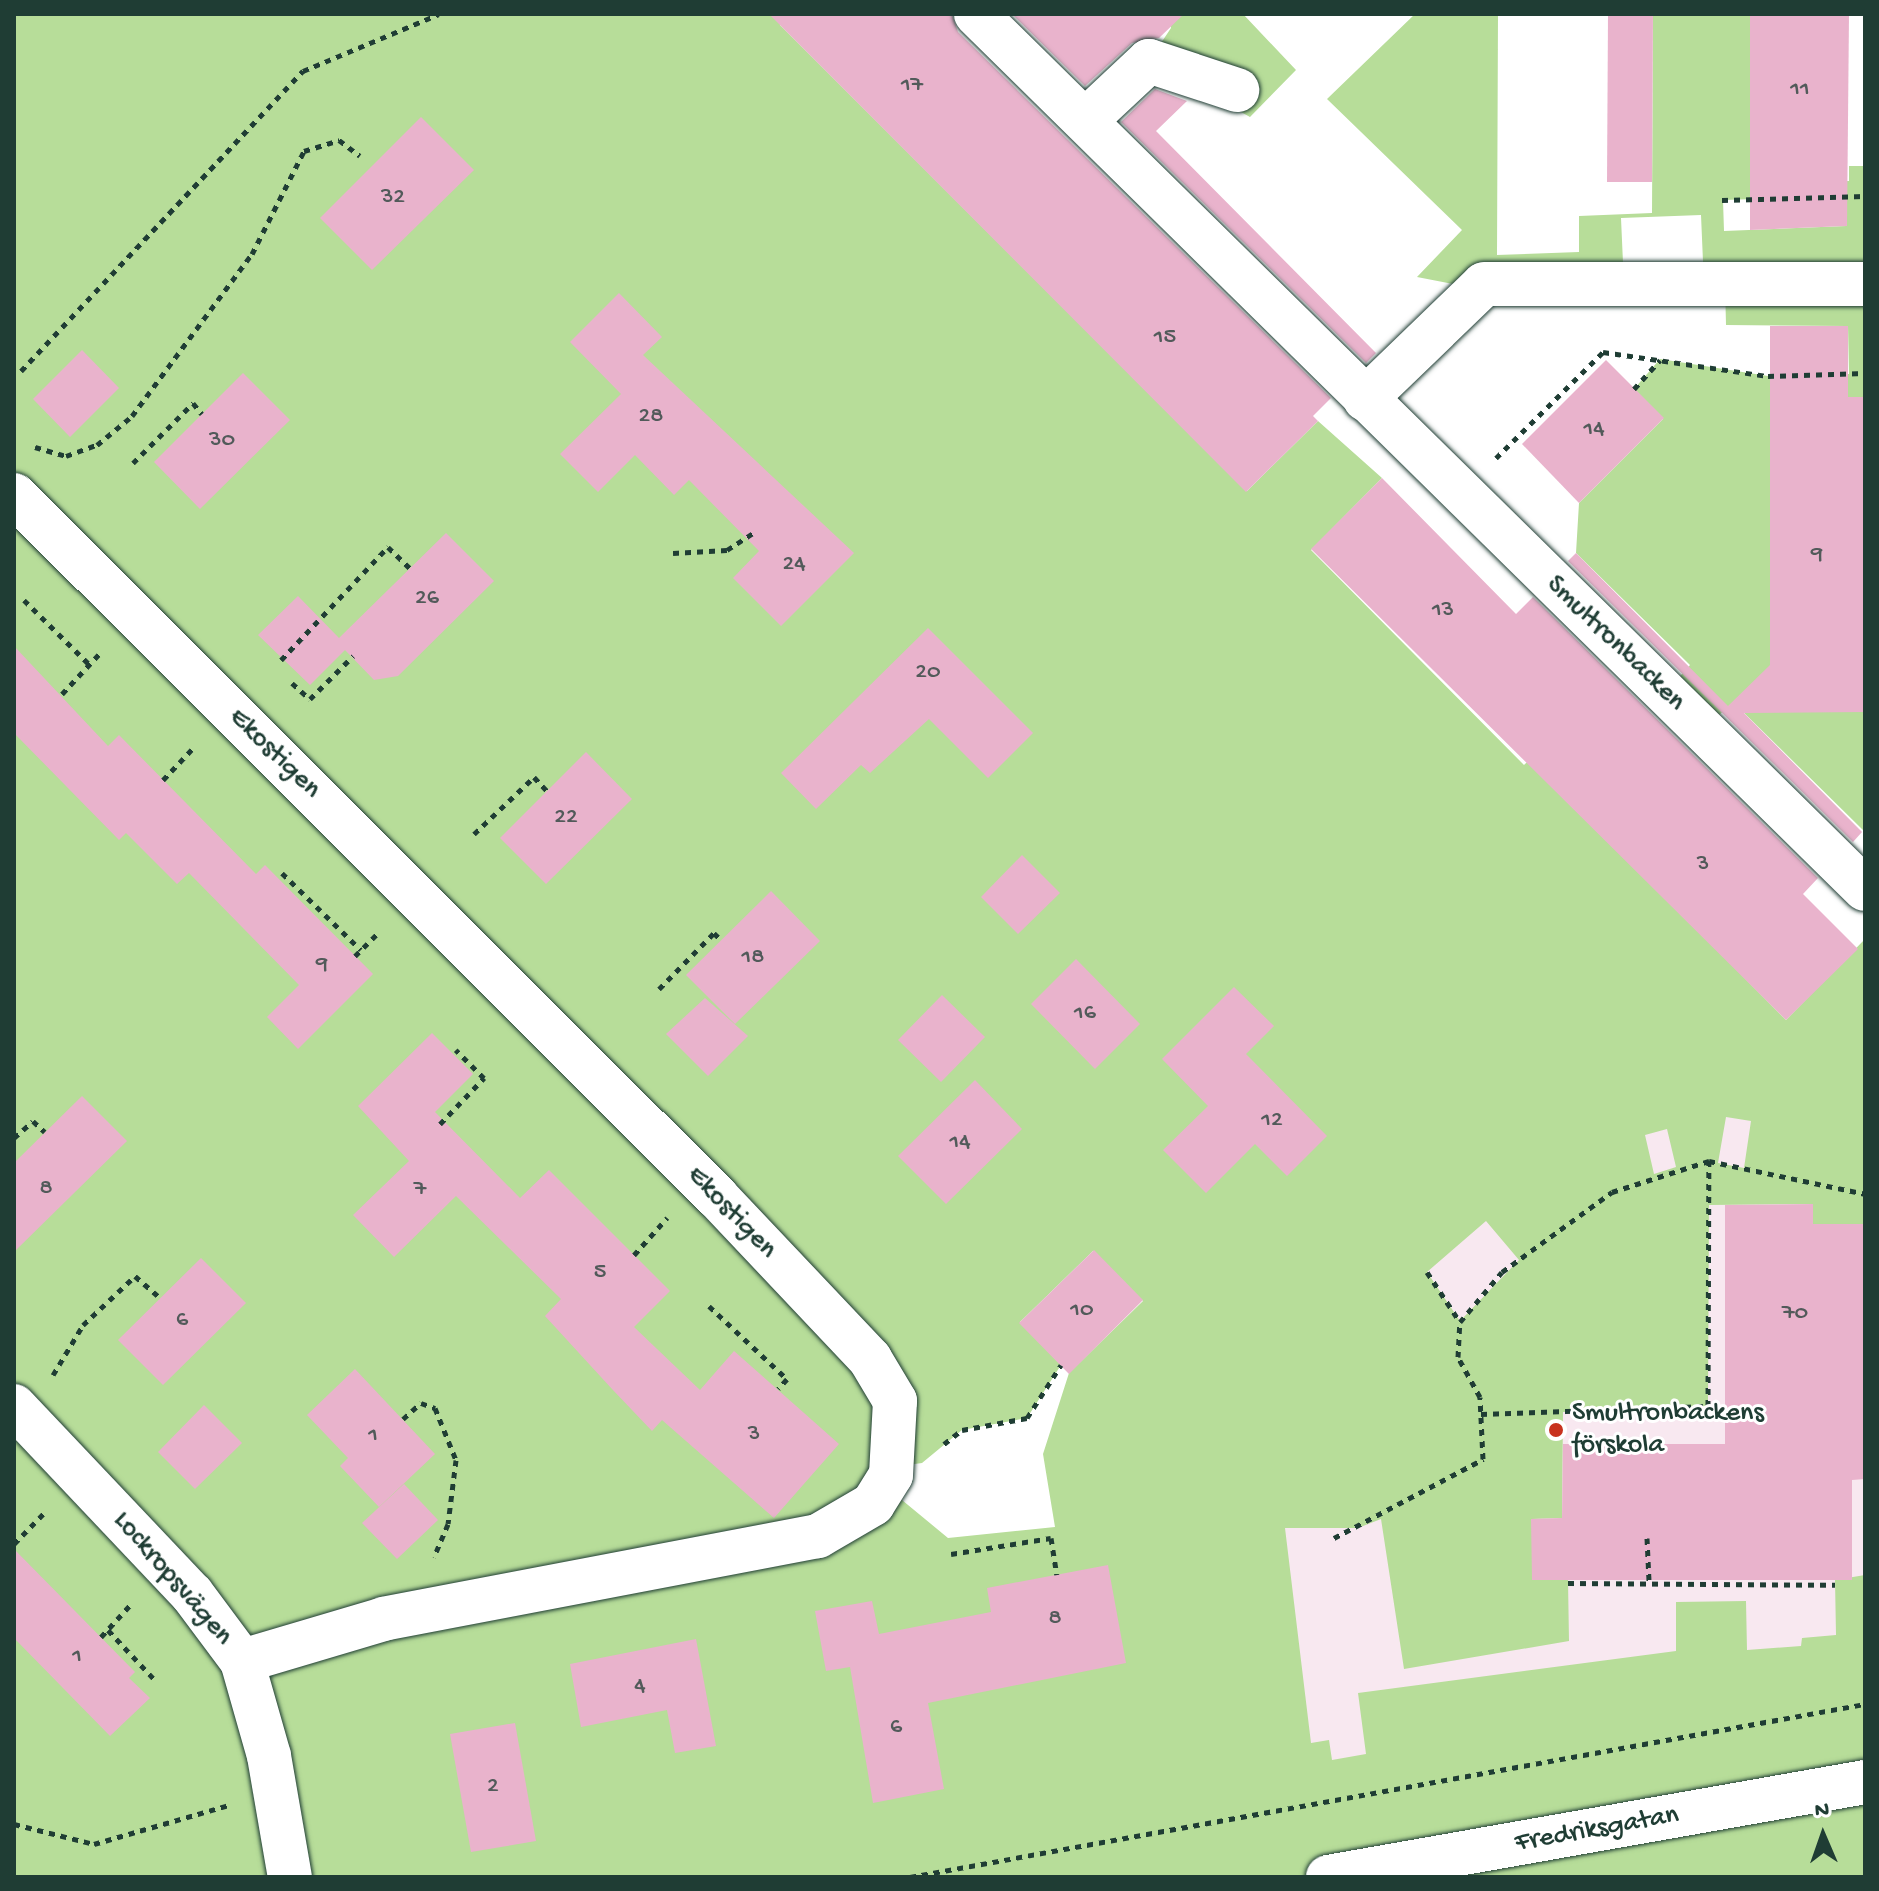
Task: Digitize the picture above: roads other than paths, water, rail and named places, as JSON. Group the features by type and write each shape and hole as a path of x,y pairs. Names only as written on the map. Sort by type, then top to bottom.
{"street":[{"name":"Smultronbacken","path":"976,14 1087,119 1365,399 1865,889"},
{"path":"1087,119 1149,61 1237,90"},
{"path":"1365,399 1484,284 1865,284"},
{"name":"Ekostigen","path":"14,495 717,1197 870,1359 895,1401 891,1475 873,1504 818,1536 384,1619 242,1661"},
{"name":"Lockropsvägen","path":"14,1406 192,1594 242,1661 276,1791 290,1877"},
{"name":"Fredriksgatan","path":"1328,1877 1865,1782"}],"place":[{"name":"Smultronbackens förskola","path":"1556,1430"}]}
